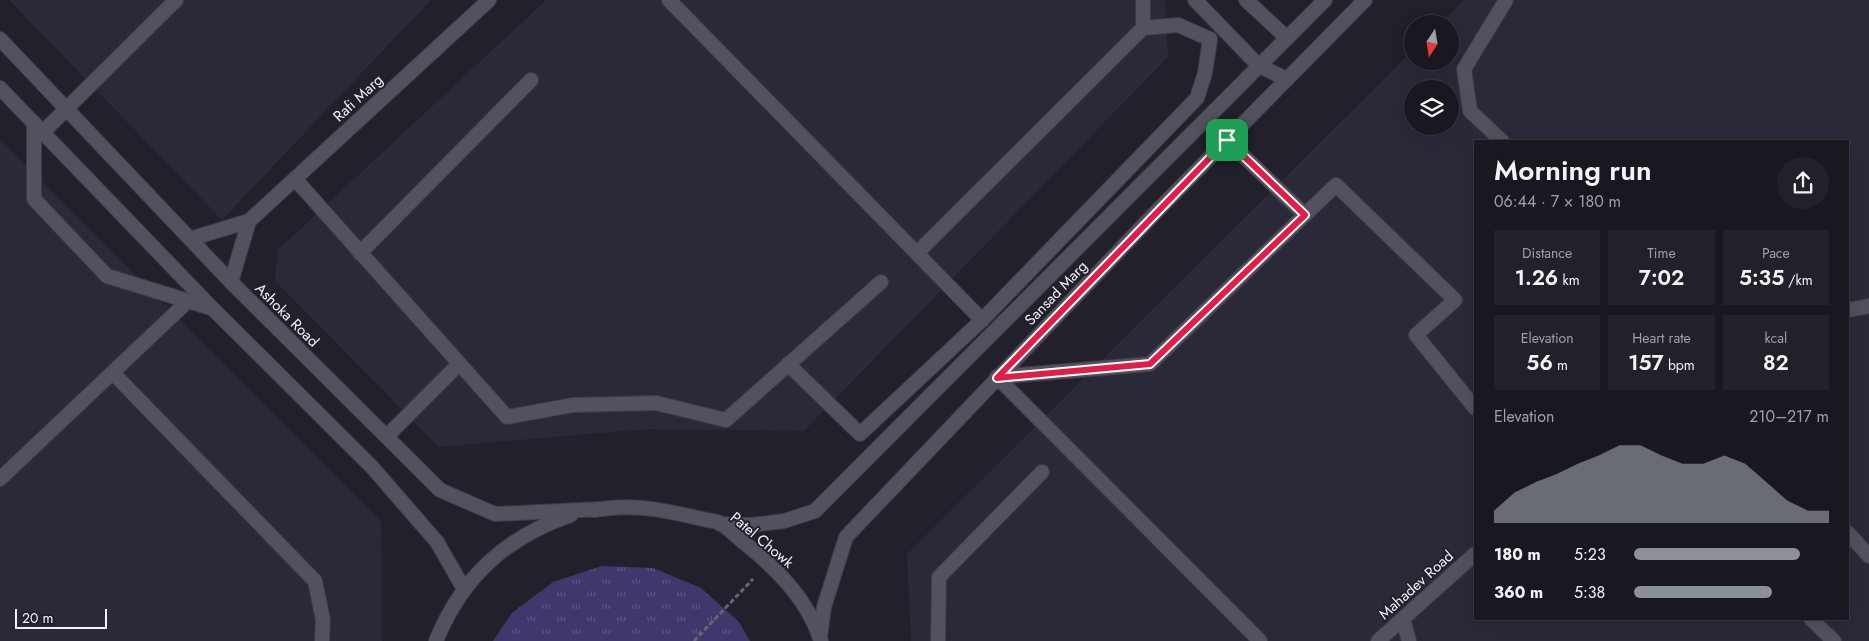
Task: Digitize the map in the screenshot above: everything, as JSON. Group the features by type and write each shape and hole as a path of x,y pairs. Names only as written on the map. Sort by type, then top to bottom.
{"street":[{"path":"39,128 68,110 176,0"},
{"name":"Rafi Marg","path":"190,239 249,220 489,0"},
{"path":"669,0 982,320"},
{"path":"1143,0 1143,28"},
{"path":"1196,0 1259,66 1287,79"},
{"path":"1246,0 1287,38"},
{"name":"Sansad Marg","path":"720,524 752,525 784,521 815,511 1325,0"},
{"name":"Sansad Marg","path":"821,639 824,607 846,537 1227,140 1365,0"},
{"path":"1501,140 1470,111 1464,69 1506,0"},
{"path":"788,364 860,434 982,320 1197,98 1205,73 1210,39 1178,25 1143,28 917,253"},
{"name":"Ashoka Road","path":"0,39 231,282 440,490 495,514 602,509"},
{"path":"360,253 531,80"},
{"path":"0,88 212,308 372,467 437,542 464,589"},
{"path":"39,128 34,199 107,276 212,308"},
{"path":"1227,140 1305,215"},
{"path":"295,178 507,417 573,405 656,403 726,420 881,282"},
{"path":"997,378 1150,364 1336,185 1455,300 1416,335 1474,407"},
{"path":"231,282 249,220"},
{"path":"0,479 188,300"},
{"path":"1849,310 1869,306"},
{"path":"387,436 459,364"},
{"path":"113,372 315,581 323,620 322,641"},
{"path":"997,378 1260,641"},
{"path":"938,641 939,577 1042,472"},
{"name":"Patel Chowk","path":"436,641 448,614 464,589 482,568 502,550 524,535 549,523 575,514 602,509 647,508 669,511 720,524 769,563 790,585 807,610 821,639"},
{"path":"1849,534 1869,556"},
{"name":"Mahadev Road","path":"1378,641 1474,555"},
{"path":"1403,619 1409,641"},
{"path":"1812,620 1834,641"}],"path":[{"path":"694,641 769,563"}],"shaded area":[{"path":"9,0 431,0 222,220"},
{"path":"546,0 1165,0 1168,57 804,431 647,429 439,447 275,281 278,250"},
{"path":"1464,0 1869,0 1869,641 911,641 907,554 1404,59 1404,70 1459,70 1459,15 1449,15"},
{"path":"0,139 381,521 382,641 0,641"}],"green space":[{"path":"602,566 653,568 701,588 739,622 750,641 493,641 512,613 553,582"}],"route":[{"path":"1227,140 1305,215 1150,364 997,378 1157,211 1227,140"}]}
